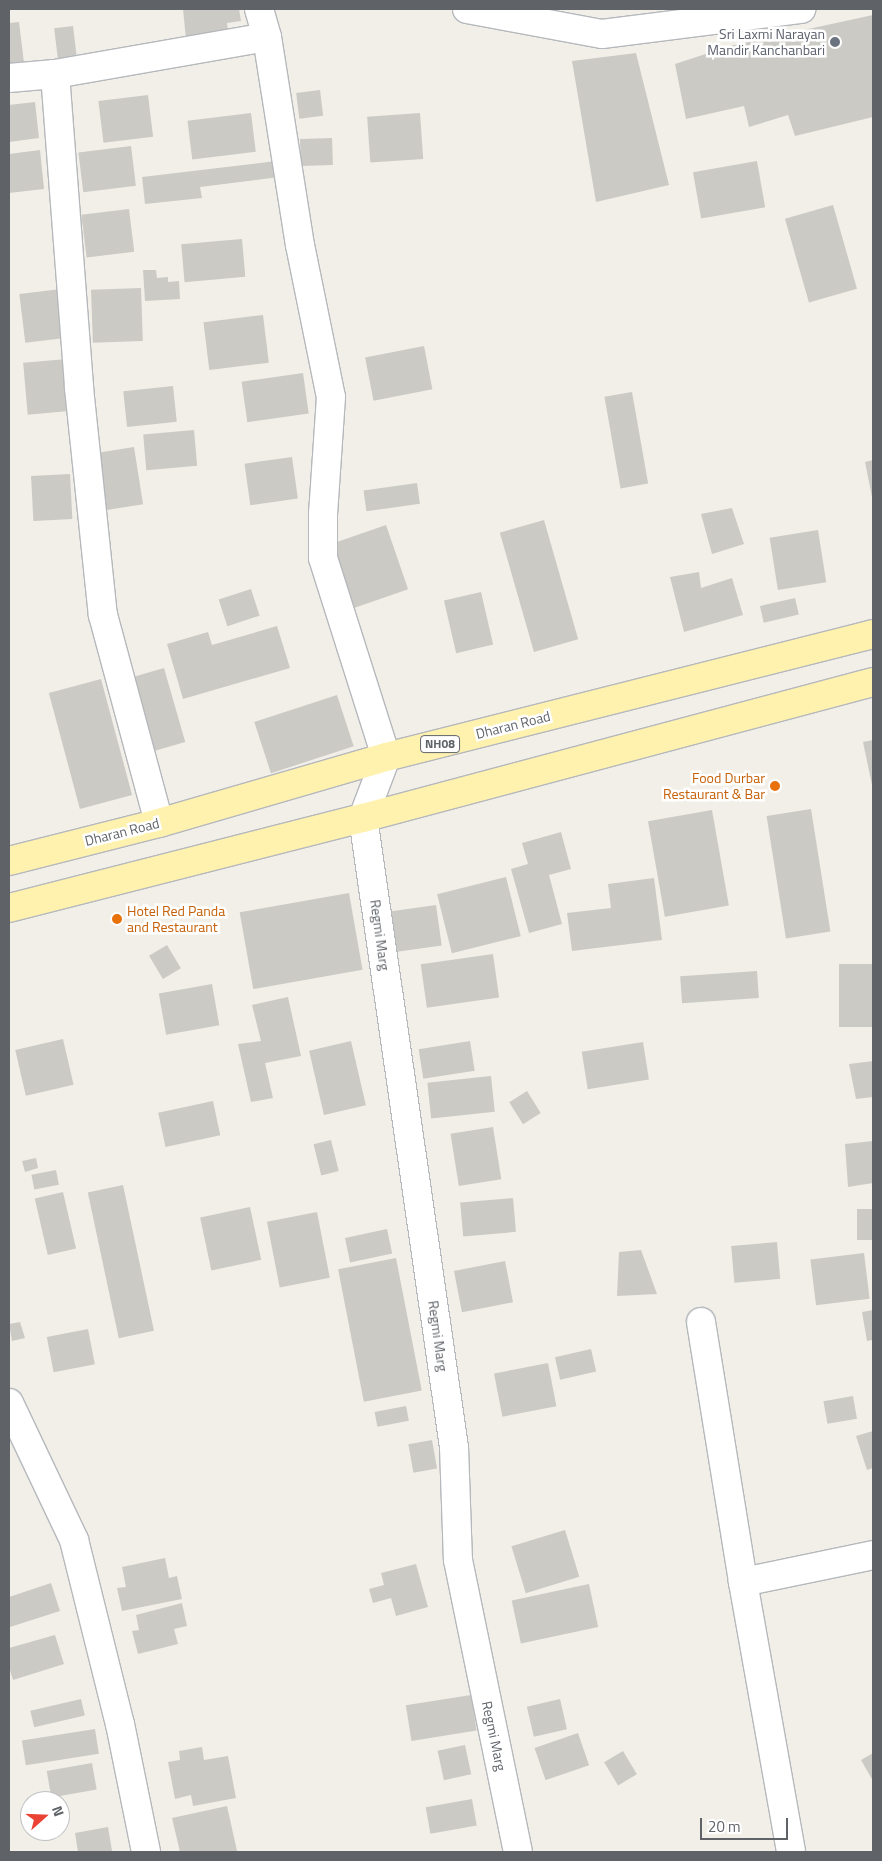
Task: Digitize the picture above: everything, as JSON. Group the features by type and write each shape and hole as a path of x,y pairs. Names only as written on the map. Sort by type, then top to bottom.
{"main road":[{"name":"Dharan Road","path":"9,860 159,823 386,757 873,634"},
{"path":"9,908 362,818 873,682"}],"street":[{"path":"259,9 268,37 300,245 330,397 323,513 323,558 386,757 362,818"},
{"path":"467,9 602,34 801,9"},
{"path":"9,78 55,74 268,37"},
{"path":"55,74 79,388 103,615 159,823"},
{"name":"Regmi Marg","path":"362,818 454,1447 458,1560 518,1852"},
{"path":"701,1322 743,1582 790,1852"},
{"path":"9,1403 74,1540 120,1724 146,1852"},
{"path":"743,1582 873,1555"}],"building":[{"path":"183,9 239,9 241,21 227,23 228,34 186,39"},
{"path":"873,15 873,117 795,136 788,115 749,127 744,106 686,119 675,64 730,46"},
{"path":"19,22 24,63 9,64 9,23"},
{"path":"73,26 77,59 58,61 54,28"},
{"path":"636,53 669,185 596,202 572,61"},
{"path":"320,90 323,116 299,119 296,93"},
{"path":"148,95 153,137 103,143 98,101"},
{"path":"35,102 39,138 9,142 9,105"},
{"path":"251,113 256,152 192,160 187,121"},
{"path":"420,113 423,159 370,163 367,117"},
{"path":"332,138 333,165 301,166 300,139"},
{"path":"131,146 136,186 83,192 78,152"},
{"path":"40,150 44,189 9,193 9,154"},
{"path":"276,161 279,177 200,187 202,198 145,204 142,177"},
{"path":"757,161 765,207 701,219 693,172"},
{"path":"833,205 857,289 809,302 785,219"},
{"path":"129,209 134,252 87,258 81,215"},
{"path":"242,239 245,277 185,282 181,244"},
{"path":"143,270 156,270 157,278 168,277 168,282 179,281 180,299 145,301"},
{"path":"141,288 143,341 93,343 91,290"},
{"path":"61,289 67,338 25,343 19,294"},
{"path":"263,315 269,363 209,370 203,322"},
{"path":"424,346 432,389 373,401 365,357"},
{"path":"67,359 72,411 28,415 23,363"},
{"path":"303,373 309,414 247,422 242,382"},
{"path":"173,386 177,422 127,427 123,391"},
{"path":"632,392 648,484 621,488 604,397"},
{"path":"194,430 197,466 146,470 143,434"},
{"path":"134,447 143,504 101,511 92,454"},
{"path":"292,457 298,499 250,505 244,464"},
{"path":"873,460 873,497 872,497 865,462"},
{"path":"70,474 72,519 33,521 31,476"},
{"path":"417,483 420,504 366,511 364,491"},
{"path":"732,508 744,544 712,554 701,514"},
{"path":"544,520 578,639 534,652 500,533"},
{"path":"386,525 408,589 353,608 331,544"},
{"path":"818,530 826,582 778,590 770,538"},
{"path":"699,572 701,588 732,578 743,615 684,632 670,577"},
{"path":"251,589 260,616 227,626 219,600"},
{"path":"481,592 493,645 456,653 444,601"},
{"path":"795,598 799,615 764,623 760,606"},
{"path":"277,626 290,668 183,699 167,644 208,632 212,645"},
{"path":"164,668 185,742 152,752 130,678"},
{"path":"101,679 132,795 80,809 49,693"},
{"path":"337,695 354,746 271,773 254,722"},
{"path":"873,740 873,785 872,785 863,742"},
{"path":"811,809 830,931 786,939 767,816"},
{"path":"712,810 729,906 665,917 648,821"},
{"path":"561,832 571,869 549,875 562,924 529,933 511,869 528,864 522,843"},
{"path":"506,877 521,936 452,953 437,894"},
{"path":"654,878 662,940 572,951 567,913 611,908 608,884"},
{"path":"349,893 363,970 253,989 240,912"},
{"path":"436,905 442,946 388,953 383,913"},
{"path":"167,945 181,968 163,979 149,956"},
{"path":"493,954 499,998 427,1008 421,964"},
{"path":"839,964 873,964 873,1027 839,1027"},
{"path":"757,971 759,998 682,1003 680,976"},
{"path":"212,984 219,1025 166,1035 159,993"},
{"path":"288,997 301,1056 265,1063 273,1098 251,1102 238,1044 261,1041 252,1005"},
{"path":"63,1039 74,1085 26,1096 15,1050"},
{"path":"351,1041 366,1105 324,1115 309,1051"},
{"path":"470,1041 475,1071 423,1079 419,1049"},
{"path":"643,1042 649,1080 588,1089 582,1052"},
{"path":"873,1061 873,1097 856,1099 849,1064"},
{"path":"491,1076 495,1112 431,1118 427,1083"},
{"path":"527,1091 541,1113 523,1124 509,1102"},
{"path":"213,1101 220,1135 166,1147 158,1113"},
{"path":"493,1127 501,1179 459,1186 451,1134"},
{"path":"331,1140 339,1171 321,1175 314,1144"},
{"path":"873,1141 873,1183 848,1187 845,1144"},
{"path":"36,1158 38,1168 25,1172 22,1161"},
{"path":"56,1170 59,1185 34,1189 31,1175"},
{"path":"123,1185 154,1331 119,1338 88,1192"},
{"path":"63,1192 76,1249 48,1255 35,1199"},
{"path":"513,1198 516,1232 463,1236 460,1203"},
{"path":"250,1207 261,1260 211,1270 200,1218"},
{"path":"857,1209 873,1209 873,1240 857,1240"},
{"path":"317,1212 330,1278 280,1288 267,1222"},
{"path":"387,1229 392,1253 350,1262 345,1238"},
{"path":"777,1242 780,1279 734,1283 731,1246"},
{"path":"641,1250 657,1294 617,1296 619,1252"},
{"path":"864,1253 870,1299 816,1305 810,1260"},
{"path":"396,1258 422,1391 364,1402 338,1269"},
{"path":"505,1261 513,1302 462,1312 454,1271"},
{"path":"873,1310 873,1340 867,1341 862,1312"},
{"path":"20,1322 25,1338 12,1341 9,1324"},
{"path":"88,1329 95,1364 54,1372 47,1337"},
{"path":"591,1349 596,1371 560,1380 555,1357"},
{"path":"548,1363 556,1406 502,1417 494,1373"},
{"path":"853,1396 857,1419 827,1424 823,1401"},
{"path":"406,1406 409,1421 377,1427 375,1412"},
{"path":"873,1431 873,1468 867,1470 856,1436"},
{"path":"432,1440 437,1469 413,1473 408,1444"},
{"path":"565,1530 579,1577 526,1593 511,1546"},
{"path":"165,1558 169,1578 177,1576 182,1599 122,1611 117,1588 126,1587 122,1567"},
{"path":"416,1564 428,1607 396,1616 391,1598 373,1603 369,1589 384,1585 381,1573"},
{"path":"51,1583 60,1611 10,1627 9,1597"},
{"path":"589,1584 598,1627 521,1643 512,1600"},
{"path":"182,1603 187,1626 174,1629 178,1644 138,1654 132,1631 139,1630 136,1615"},
{"path":"55,1635 64,1664 13,1680 9,1667 9,1648"},
{"path":"471,1695 477,1731 411,1741 406,1705"},
{"path":"81,1699 85,1716 34,1727 30,1711"},
{"path":"560,1699 567,1729 534,1737 527,1707"},
{"path":"95,1729 99,1754 26,1765 22,1741"},
{"path":"578,1733 589,1765 546,1780 535,1748"},
{"path":"465,1745 471,1774 444,1780 438,1751"},
{"path":"202,1747 204,1760 228,1756 236,1798 193,1806 191,1795 175,1799 168,1762 180,1760 179,1751"},
{"path":"623,1751 637,1774 618,1785 604,1762"},
{"path":"873,1753 873,1781 861,1760"},
{"path":"92,1763 97,1790 70,1794 70,1791 50,1791 47,1771"},
{"path":"472,1799 477,1826 430,1834 426,1807"},
{"path":"227,1806 237,1851 180,1852 172,1818"},
{"path":"108,1827 112,1851 78,1852 75,1833"}],"place":[{"name":"Sri Laxmi Narayan Mandir Kanchanbari","path":"835,42"},
{"name":"Food Durbar Restaurant & Bar","path":"775,786"},
{"name":"Hotel Red Panda and Restaurant","path":"117,919"}]}
